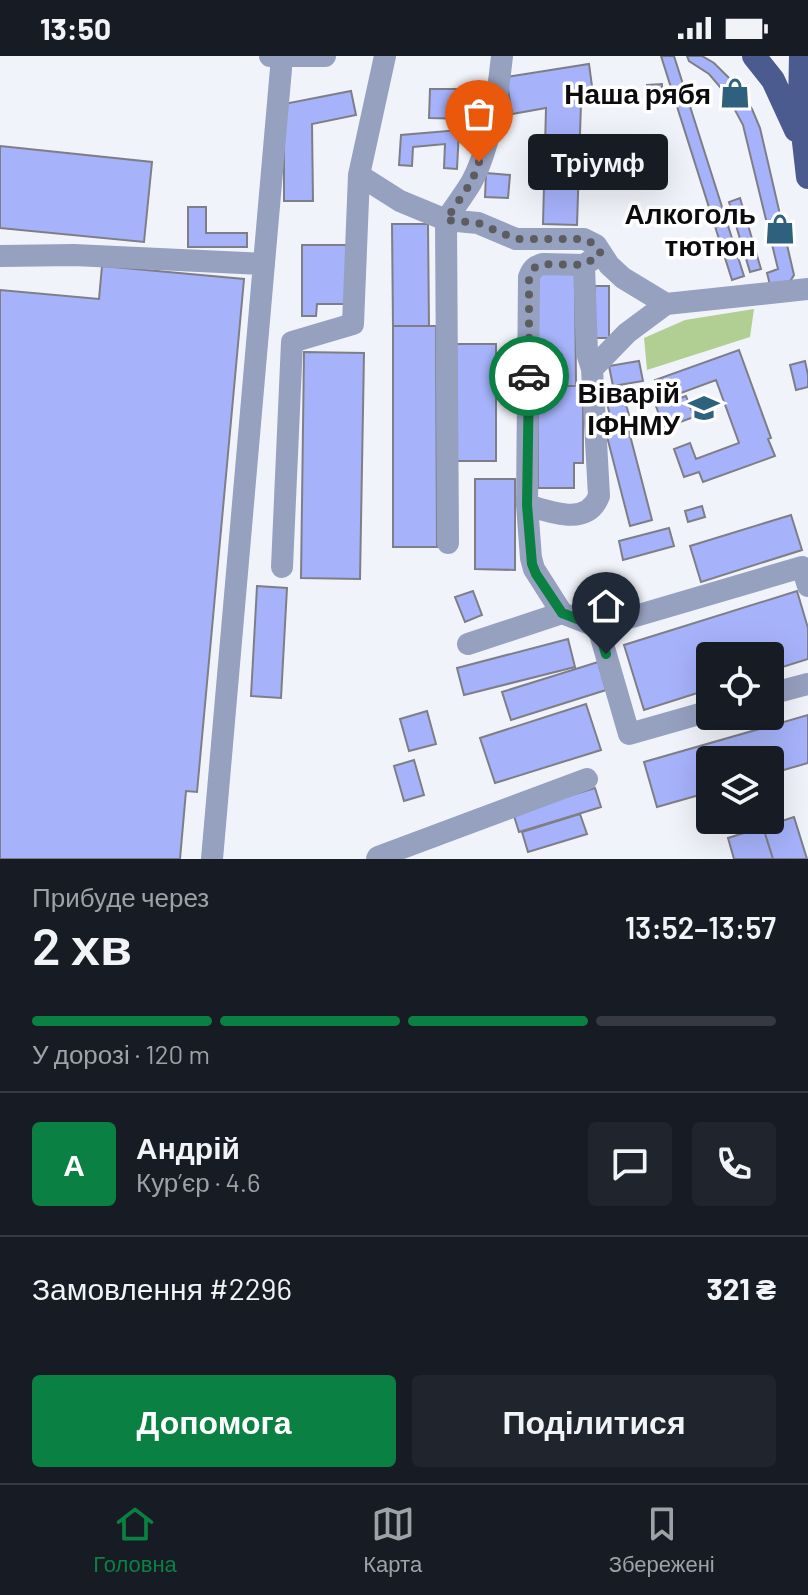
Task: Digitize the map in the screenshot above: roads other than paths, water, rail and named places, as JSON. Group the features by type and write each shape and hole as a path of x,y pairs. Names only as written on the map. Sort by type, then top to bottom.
{"main road":[{"path":"754,56 773,80 803,147"},
{"path":"801,56 800,107 808,177"}],"street":[{"path":"212,859 264,264 276,57 325,56"},
{"path":"282,567 292,342 353,324 359,175 385,56"},
{"path":"448,543 446,220 472,181 486,142 497,97 502,56"},
{"path":"359,175 400,201 446,220 478,223 516,239 584,239 596,245 587,353 592,369 600,491 597,502 586,512 560,515 527,505"},
{"path":"0,256 74,255 264,264"},
{"path":"666,304 623,278 609,265 593,259 536,266 531,271 527,505 534,569 562,613 598,627 802,567 808,586"},
{"path":"592,369 627,333 666,304 808,289"},
{"path":"468,644 562,613"},
{"path":"598,627 629,734 696,715"},
{"path":"784,690 808,684"},
{"path":"377,859 424,850 587,779"}],"place":[{"name":"Наша рябя","path":"735,93"},
{"name":"Тріумф","path":"479,162"},
{"name":"Алкоголь тютюн","path":"780,229"},
{"name":"Віварій ІФНМУ","path":"704,408"}]}
